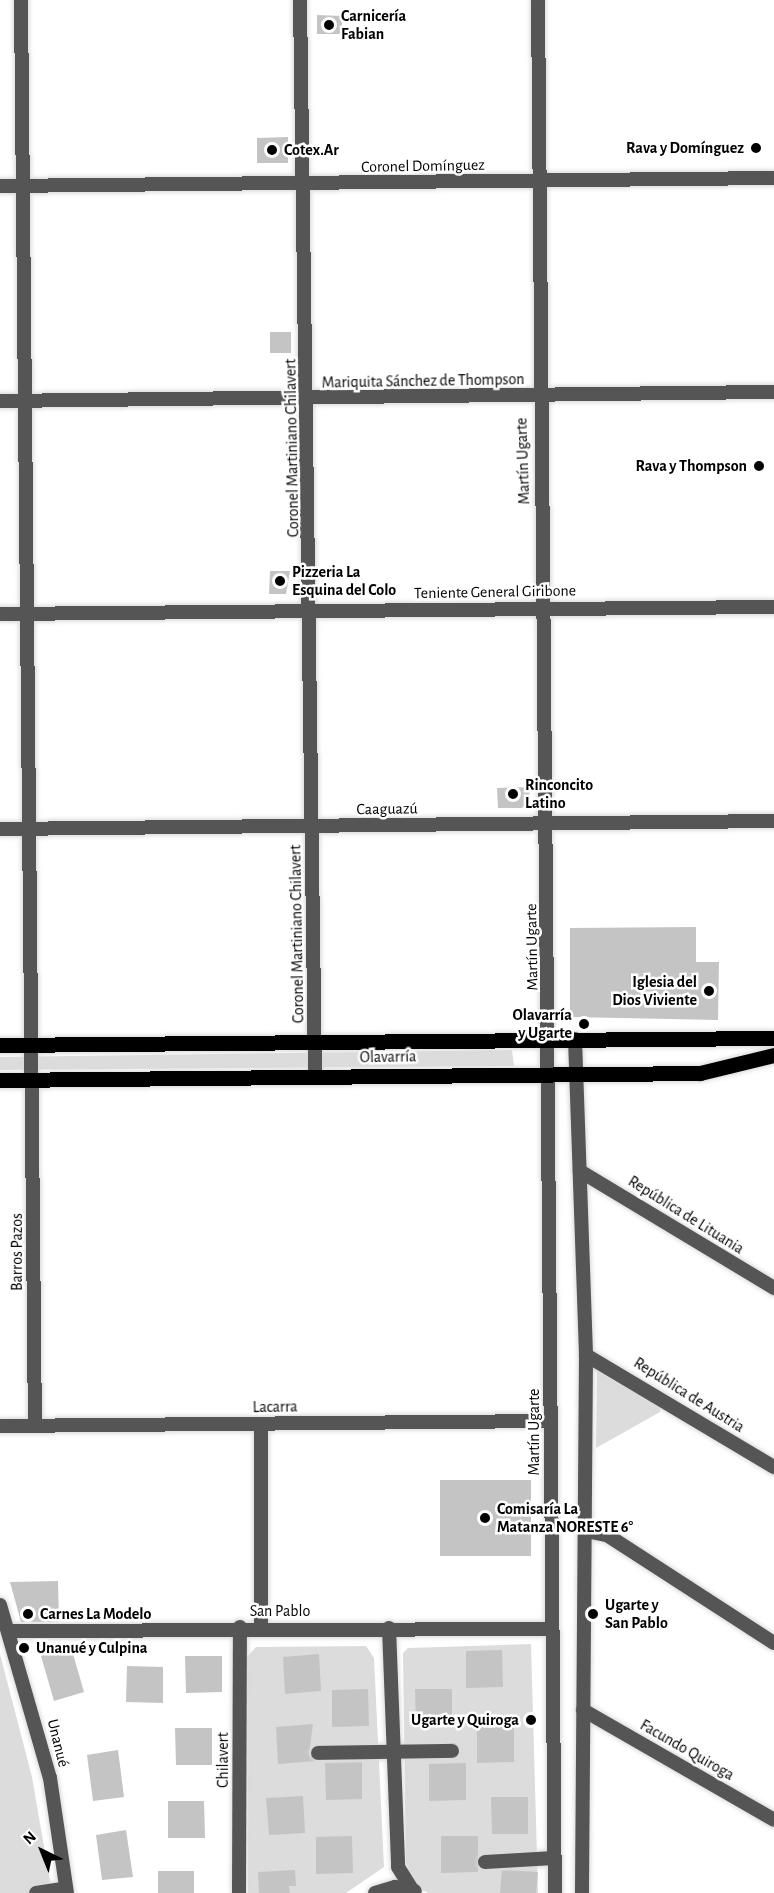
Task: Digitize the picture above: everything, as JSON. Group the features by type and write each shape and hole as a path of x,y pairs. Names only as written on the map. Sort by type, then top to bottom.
{"main road":[{"name":"Olavarría","path":"0,1045 774,1038"},
{"name":"Olavarría","path":"0,1080 714,1072 774,1055"}],"street":[{"name":"Barros Pazos","path":"21,0 28,1045 32,1079 35,1425"},
{"name":"Coronel Martiniano Chilavert","path":"300,0 311,611 315,1076"},
{"name":"Martín Ugarte","path":"538,0 537,395 550,1040 551,1629 555,1893"},
{"name":"Coronel Domínguez","path":"0,186 774,178"},
{"name":"Mariquita Sánchez de Thompson","path":"0,401 774,392"},
{"name":"Teniente General Giribone","path":"0,614 543,607 774,607"},
{"name":"Caaguazú","path":"0,830 774,821"},
{"path":"575,1039 586,1355 582,1893"},
{"name":"República de Lituania","path":"580,1171 774,1288"},
{"name":"República de Austria","path":"586,1355 774,1467"},
{"name":"Lacarra","path":"0,1426 551,1421"},
{"path":"261,1424 261,1627"},
{"path":"586,1530 607,1535 774,1643"},
{"name":"Unanué","path":"0,1605 50,1778 67,1891"},
{"name":"San Pablo","path":"9,1631 240,1627 551,1629"},
{"name":"Chilavert","path":"239,1893 240,1627"},
{"path":"389,1628 398,1867 416,1891"},
{"name":"Facundo Quiroga","path":"583,1710 774,1820"},
{"path":"318,1753 452,1751"},
{"path":"485,1862 554,1858"},
{"path":"377,1892 398,1867"},
{"path":"36,1893 67,1891"},
{"path":"377,1892 416,1891"}],"shaded area":[{"path":"512,1050 514,1066 0,1070 0,1057"},
{"path":"597,1368 661,1404 660,1412 596,1448"},
{"path":"531,1644 538,1893 428,1893 413,1884 406,1862 403,1653 408,1648"},
{"path":"366,1646 374,1658 384,1867 346,1893 248,1893 247,1657 256,1647"},
{"path":"0,1654 32,1777 52,1893 0,1893"}],"building":[{"name":"Carnicería Fabian","path":"317,15 342,16 342,34 317,34"},
{"name":"Cotex.Ar","path":"288,137 288,163 257,163 257,138"},
{"path":"270,332 291,332 291,353 270,353"},
{"name":"Pizzeria La Esquina del Colo","path":"270,571 290,571 286,594 269,594"},
{"name":"Rinconcito Latino","path":"529,787 530,800 522,808 498,808 497,788"},
{"path":"696,927 696,962 719,962 718,1020 570,1017 570,928"},
{"name":"Comisaría La Matanza NORESTE 6°","path":"440,1480 531,1480 531,1556 440,1556"},
{"path":"58,1581 59,1622 21,1622 10,1582"},
{"path":"71,1647 84,1692 54,1701 41,1656"},
{"path":"502,1650 503,1687 466,1688 466,1651"},
{"path":"319,1654 321,1691 285,1694 283,1657"},
{"path":"185,1656 222,1656 222,1692 186,1693"},
{"path":"127,1666 163,1667 163,1703 126,1702"},
{"path":"368,1689 369,1726 332,1727 332,1690"},
{"path":"415,1689 452,1689 452,1726 416,1726"},
{"path":"313,1724 309,1754 315,1761 278,1764 276,1727"},
{"path":"477,1726 514,1726 514,1762 477,1763"},
{"path":"175,1728 212,1728 212,1765 176,1765"},
{"path":"118,1750 124,1797 93,1801 87,1755"},
{"path":"362,1762 362,1799 326,1800 325,1763"},
{"path":"466,1763 466,1800 429,1801 429,1764"},
{"path":"303,1796 305,1833 269,1835 266,1798"},
{"path":"491,1797 528,1797 528,1834 492,1834"},
{"path":"168,1801 204,1801 205,1838 168,1838"},
{"path":"126,1830 133,1877 102,1880 96,1835"},
{"path":"352,1836 353,1873 316,1874 316,1837"},
{"path":"441,1836 478,1836 478,1872 441,1873"},
{"path":"295,1870 296,1886 289,1886 290,1893 259,1893 258,1872"},
{"path":"502,1870 538,1872 536,1893 500,1893"},
{"path":"158,1871 194,1871 194,1893 158,1893"}],"place":[{"name":"Carnicería Fabian","path":"329,25"},
{"name":"Rava y Domínguez","path":"756,148"},
{"name":"Cotex.Ar","path":"272,150"},
{"name":"Rava y Thompson","path":"759,466"},
{"name":"Pizzeria La Esquina del Colo","path":"280,581"},
{"name":"Rinconcito Latino","path":"513,794"},
{"name":"Iglesia del Dios Viviente","path":"709,991"},
{"name":"Olavarría y Ugarte","path":"584,1024"},
{"name":"Comisaría La Matanza NORESTE 6°","path":"485,1518"},
{"name":"Carnes La Modelo","path":"28,1614"},
{"name":"Ugarte y San Pablo","path":"593,1614"},
{"name":"Unanué y Culpina","path":"24,1648"},
{"name":"Ugarte y Quiroga","path":"531,1720"}]}
